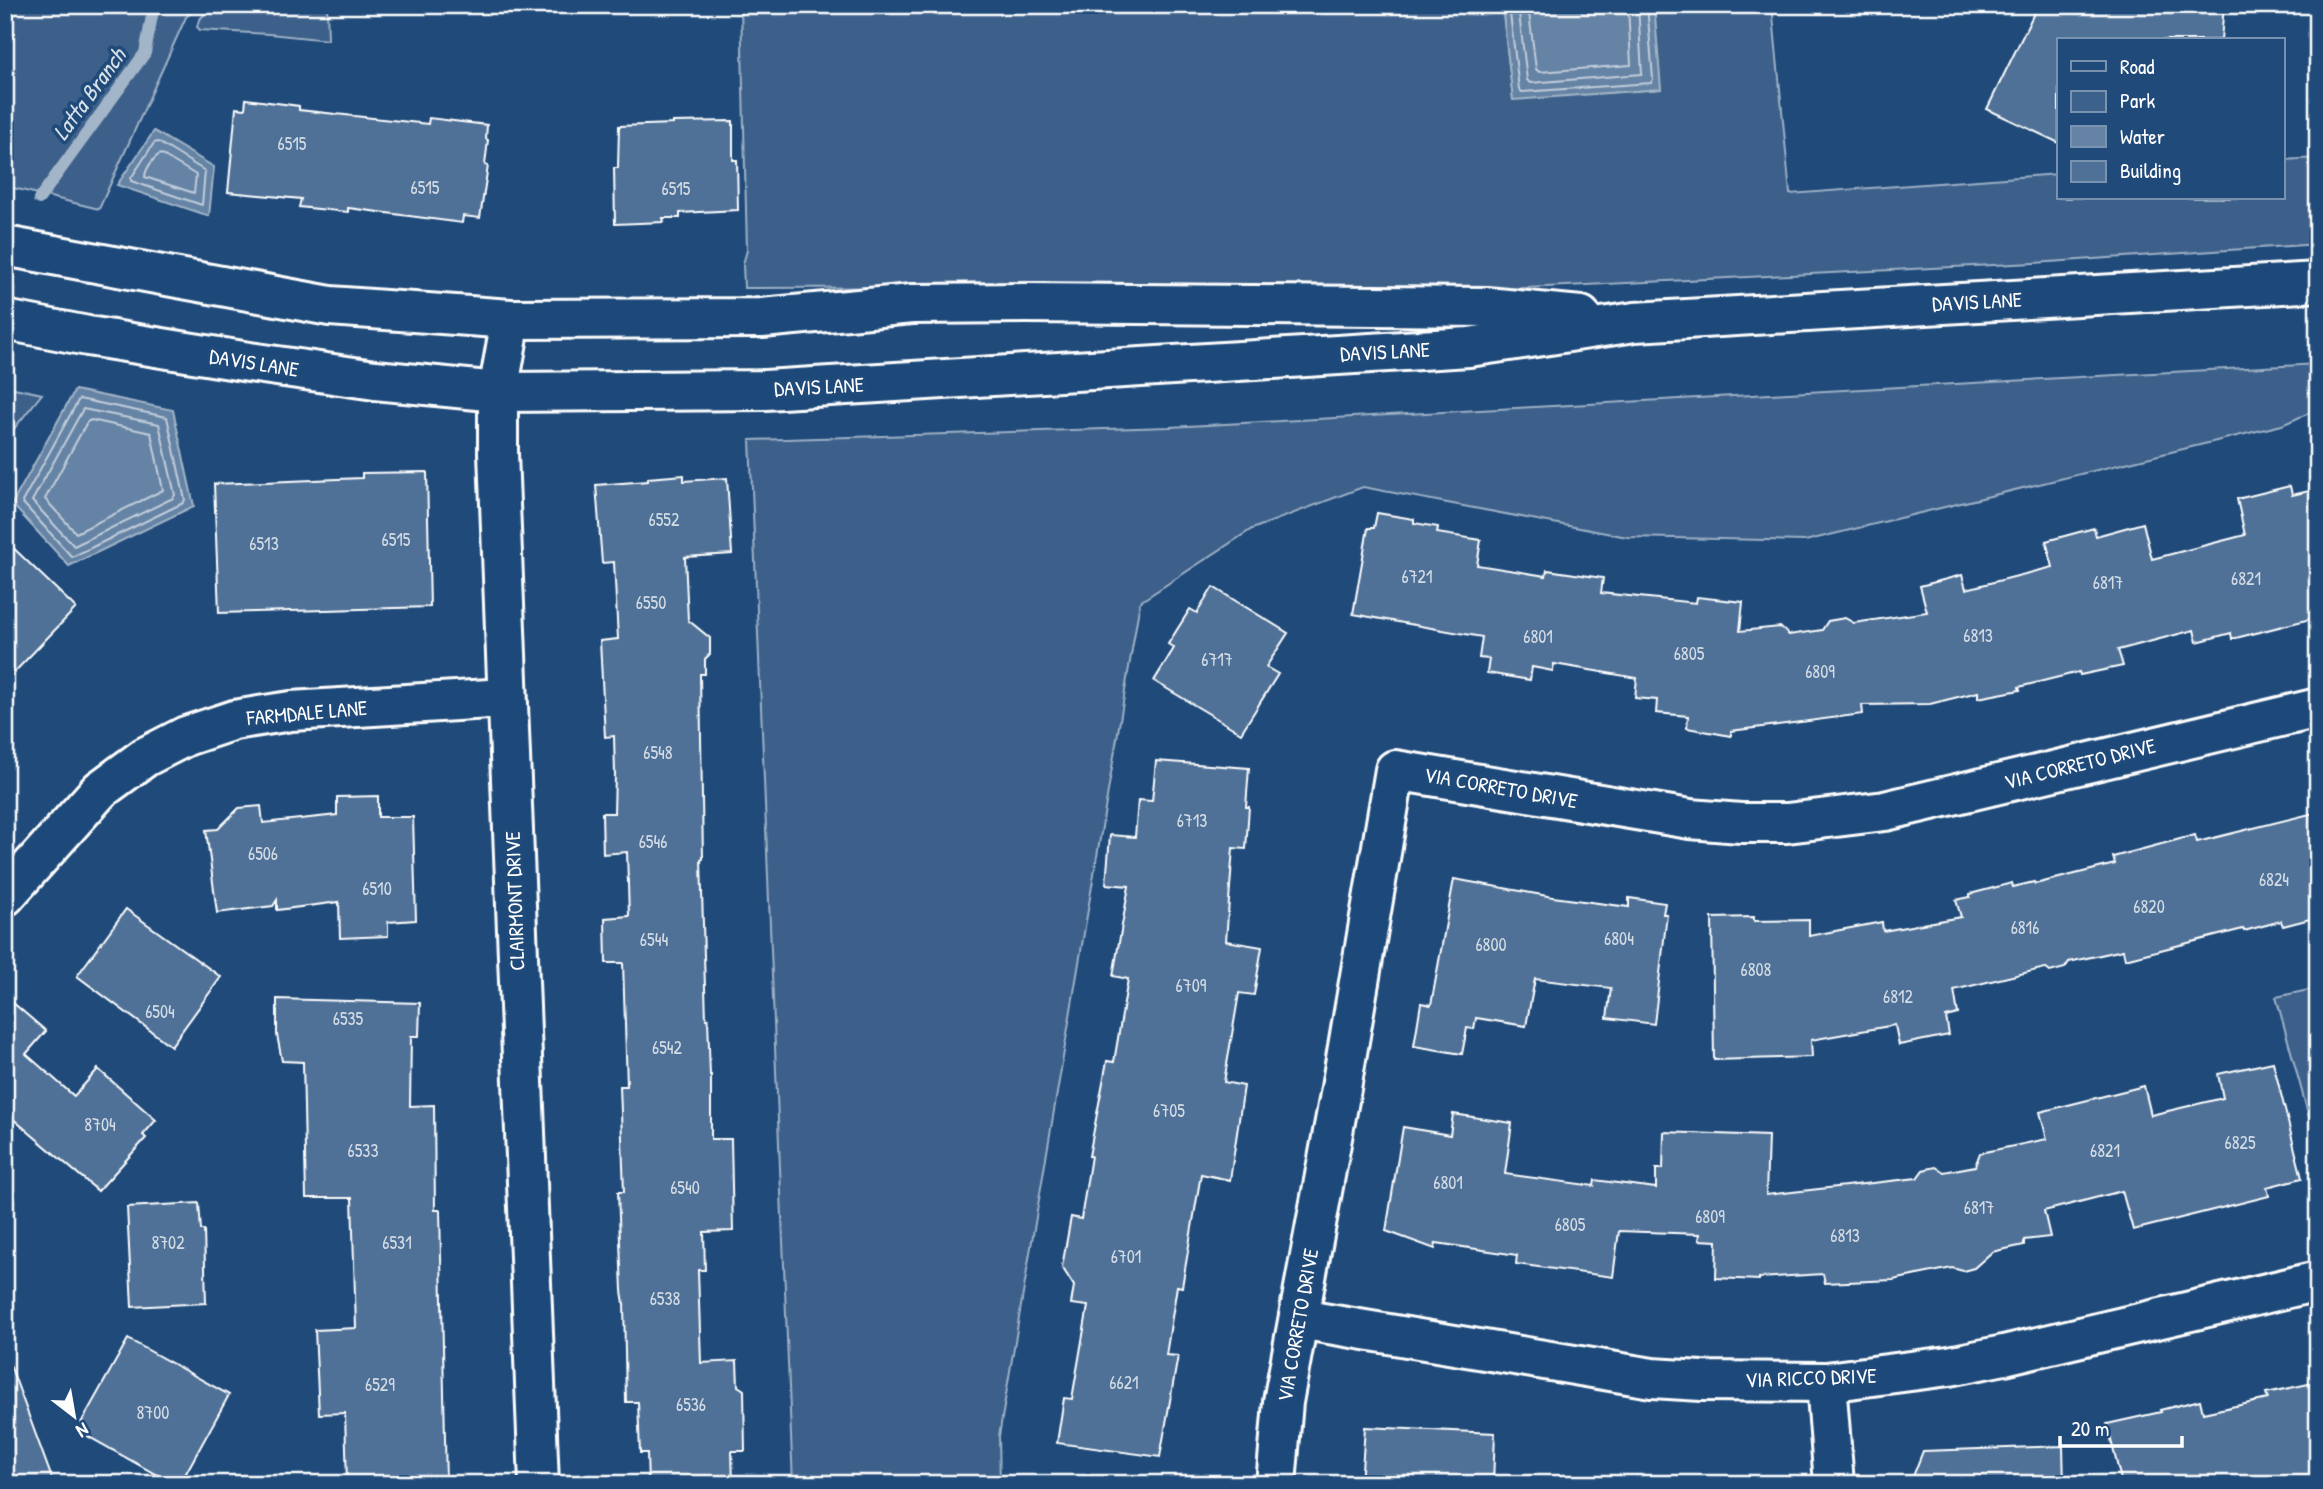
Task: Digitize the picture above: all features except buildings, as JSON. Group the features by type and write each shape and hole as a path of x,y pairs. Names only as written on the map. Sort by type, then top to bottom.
{"street":[{"name":"DAVIS LANE","path":"5,246 330,306 511,319 762,318 912,304 1039,303 1487,307 1635,322"},
{"name":"DAVIS LANE","path":"5,320 248,362 375,380 498,392 765,390 1383,351 1469,348 1635,322 2318,282"},
{"name":"CLAIRMONT DRIVE","path":"511,319 498,392 498,453 539,1484"},
{"name":"FARMDALE LANE","path":"5,896 100,790 145,757 186,736 234,720 290,711 506,698"},
{"name":"VIA CORRETO DRIVE","path":"1276,1484 1283,1402 1339,1100 1395,770 1690,819 1741,823 1787,822 1885,811 2318,708"},
{"name":"VIA RICCO DRIVE","path":"1299,1319 1652,1378 1702,1381 1826,1381 1949,1366 2318,1281"},
{"path":"1826,1381 1834,1484"}],"green space":[{"path":"5,5 201,5 186,17 99,209 5,186"},
{"path":"213,5 327,5 328,40 200,30 197,27 199,20"},
{"path":"741,5 1502,5 1513,99 1660,89 1654,5 1772,5 1790,194 2057,174 2057,200 2284,200 2284,160 2318,158 2318,244 2034,263 1463,291 744,288 743,264 747,250"},
{"path":"2318,364 2318,409 2282,425 1805,541 1627,537 1363,487 1252,529 1140,602 999,1436 1000,1484 793,1484 750,440 1169,427"},
{"path":"5,386 42,394 5,440"},
{"path":"2318,988 2318,1150 2276,997"}],"water":[{"path":"1502,5 1654,5 1661,89 1513,100"},
{"path":"154,131 214,167 209,216 117,185"},
{"path":"75,390 173,410 194,506 69,566 12,504"}],"waterway":[{"name":"Latta Branch","path":"39,199 145,53 154,5"}]}
